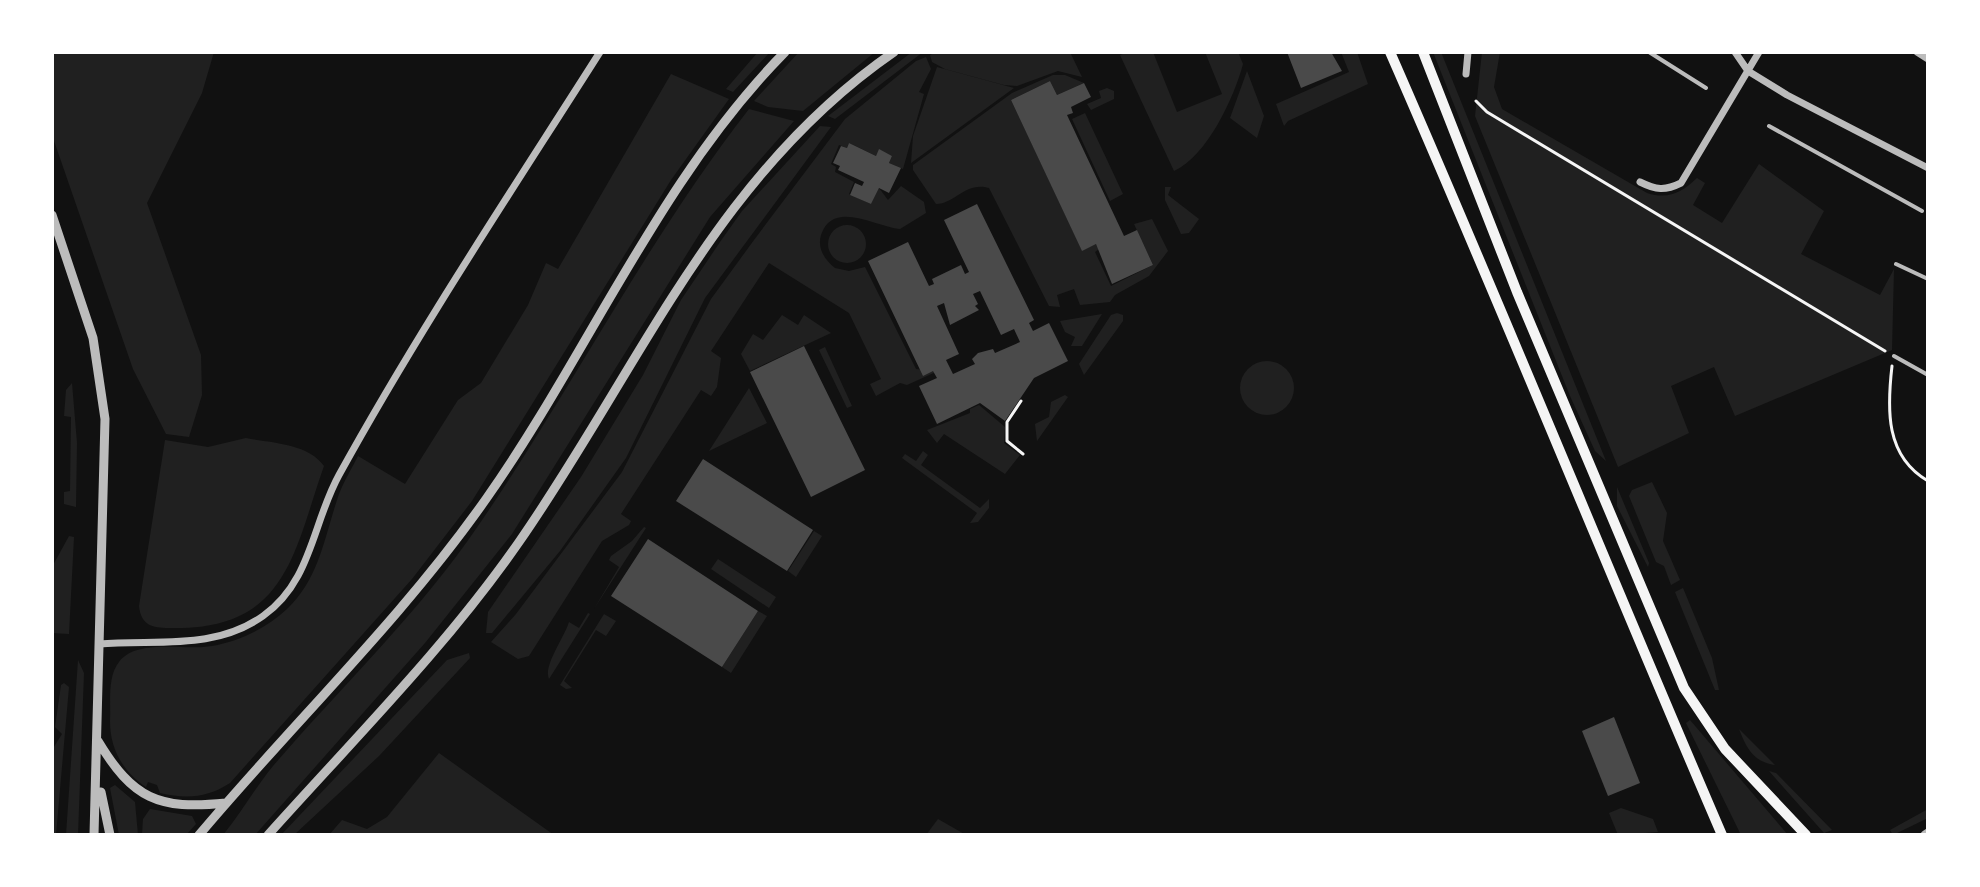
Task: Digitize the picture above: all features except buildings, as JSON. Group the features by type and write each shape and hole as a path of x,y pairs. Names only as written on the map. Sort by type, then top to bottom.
{"main road":[{"path":"1390,52 1499,301 1614,588 1722,835"},
{"path":"1423,52 1517,292 1684,688 1719,741 1806,835"}],"street":[{"path":"99,644 210,640 247,626 293,587 314,544 331,490 347,462 434,313 600,52"},
{"path":"199,835 390,620 486,499 679,187 740,101 785,52"},
{"path":"268,835 473,603 517,545 569,467 693,263 739,198 810,118 894,52"},
{"path":"1466,74 1468,52"},
{"path":"1735,52 1748,71 1915,165 1928,168"},
{"path":"1640,182 1653,189 1668,190 1681,183 1759,52"},
{"path":"1917,52 1928,59"},
{"path":"52,215 56,238 93,338 105,419 94,835"},
{"path":"98,741 117,773 139,792 171,805 226,803"},
{"path":"98,769 110,835"}],"lane":[{"path":"1649,52 1706,88"},
{"path":"1769,126 1922,211"},
{"path":"1896,264 1928,279"},
{"path":"1894,356 1928,375"}],"path":[{"path":"1476,101 1487,112 1894,356 1886,408 1899,455 1928,481"},
{"path":"1021,401 1007,422 1007,441 1023,454"}],"shaded area":[{"path":"52,52 214,52 202,93 147,203 201,355 202,395 189,437 166,434 133,369 52,135"},
{"path":"758,52 770,52 733,92 726,89"},
{"path":"799,52 875,52 803,111 768,107 754,101"},
{"path":"912,52 923,52 835,119 828,116"},
{"path":"936,52 1070,52 1082,77 1058,71 1017,86 1004,85 945,69 932,62 930,55"},
{"path":"1153,52 1177,112 1222,94 1205,52 1238,52 1243,64 1218,125 1197,153 1174,171 1120,55"},
{"path":"1341,52 1357,52 1368,84 1288,121 1284,126 1276,104 1349,72"},
{"path":"1433,52 1441,52 1606,461 1595,451 1570,396"},
{"path":"1482,52 1500,52 1494,87 1502,109 1647,193 1662,196 1675,193 1697,178 1705,183 1693,205 1722,223 1759,164 1824,211 1801,254 1880,295 1894,269 1892,350 1735,416 1714,367 1671,386 1689,433 1618,467 1475,116"},
{"path":"926,57 931,69 919,92 924,94 903,169 889,163 892,156 879,150 876,156 849,143 847,148 839,145 831,164 836,167 835,172 854,182 849,194 871,204 879,188 888,200 901,186 924,202 926,213 900,229 856,218 835,219 827,224 820,245 825,258 835,268 849,271 865,267 916,369 938,371 907,385 900,383 876,396 870,384 881,379 849,313 769,263 711,351 721,358 717,387 711,396 701,390 621,514 631,521 629,525 602,541 529,656 518,659 491,642 516,614 622,472 711,299 754,240 845,119 916,61"},
{"path":"937,67 1014,88 911,163 913,136"},
{"path":"1247,71 1264,116 1257,138 1230,118"},
{"path":"671,74 729,99 671,180 472,501 412,579 230,783 213,792 188,796 160,793 157,785 148,782 146,787 119,759 112,741 111,683 119,662 137,650 222,644 252,633 279,616 298,597 314,570 339,494 358,456 405,484 458,400 481,383 528,305 546,263 558,269"},
{"path":"1053,75 1065,75 1084,83 1057,95 1050,81 1011,100 1082,250 1096,244 1099,249 1095,252 1111,286 1153,265 1134,224 1152,219 1168,251 1149,276 1115,295 1110,302 1080,305 1074,289 1057,295 1060,307 1049,306 989,188 974,187 936,204 913,170 913,165 1012,93"},
{"path":"1107,88 1114,91 1114,99 1091,110 1087,104 1101,98 1099,91"},
{"path":"749,109 794,121 710,217 512,534 425,643 255,835 223,835 273,766 405,619 455,558 512,474 677,210"},
{"path":"1085,113 1123,194 1110,201 1072,119"},
{"path":"820,126 831,127 705,298 626,458 560,551 492,633 486,633 488,612 581,477 643,375 681,300 742,211"},
{"path":"1165,187 1171,187 1168,195 1199,219 1189,233 1181,234 1165,200"},
{"path":"847,225 860,231 866,244 860,257 847,263 834,257 828,244 834,231"},
{"path":"1102,314 1082,346 1071,346 1075,337 1065,332 1060,321"},
{"path":"782,315 798,325 804,315 831,333 750,371 741,354 753,334 763,340"},
{"path":"1111,315 1123,315 1123,321 1084,375 1079,364"},
{"path":"825,347 852,406 847,408 819,350"},
{"path":"1267,361 1286,369 1294,388 1286,407 1267,415 1248,407 1240,388 1248,369"},
{"path":"72,383 77,443 76,507 64,504 64,492 70,491 71,417 64,416 66,390"},
{"path":"749,388 767,423 709,451"},
{"path":"1065,395 1068,397 1037,441 1035,424 1049,417 1051,402"},
{"path":"979,405 1005,427 1004,443 1020,455 1005,474 944,434 937,443 927,430 970,413 970,409"},
{"path":"246,438 299,448 317,458 324,466 292,557 279,581 262,601 239,616 208,626 169,628 148,624 139,606 165,440 208,447"},
{"path":"923,451 928,455 921,465 980,508 989,499 989,508 978,522 970,523 977,513 902,458 905,454 916,461"},
{"path":"1652,482 1667,513 1663,541 1680,580 1671,585 1664,566 1656,562 1629,496 1632,490"},
{"path":"1617,487 1649,563 1648,567 1617,506"},
{"path":"644,527 594,609 619,567 609,560 611,556 632,541"},
{"path":"814,531 822,536 796,577 788,571"},
{"path":"69,536 74,537 69,634 52,633 52,567"},
{"path":"718,559 776,597 769,608 711,569"},
{"path":"1683,588 1712,658 1719,690 1715,690 1675,592"},
{"path":"758,611 767,616 731,673 722,667"},
{"path":"588,613 549,679 551,659 569,622 579,628"},
{"path":"604,614 616,621 606,636 596,630 564,681 572,688 566,689 560,685"},
{"path":"469,653 470,658 379,756 294,835 281,835 447,660"},
{"path":"78,660 84,673 78,835 66,835"},
{"path":"64,683 69,687 56,835 52,835 52,750 62,734 55,727 61,685"},
{"path":"1690,720 1788,835 1741,835 1686,723"},
{"path":"1739,729 1775,765 1761,761 1751,753"},
{"path":"439,753 554,835 329,835 342,820 367,829 387,817"},
{"path":"1769,771 1776,773 1832,830 1824,833"},
{"path":"115,785 135,802 138,835 119,835 110,788"},
{"path":"1621,808 1653,819 1658,832 1618,835 1609,813"},
{"path":"150,809 192,816 196,824 186,835 142,835 143,819"},
{"path":"1928,809 1928,818 1893,835 1890,830"},
{"path":"938,819 966,835 926,835"}]}
